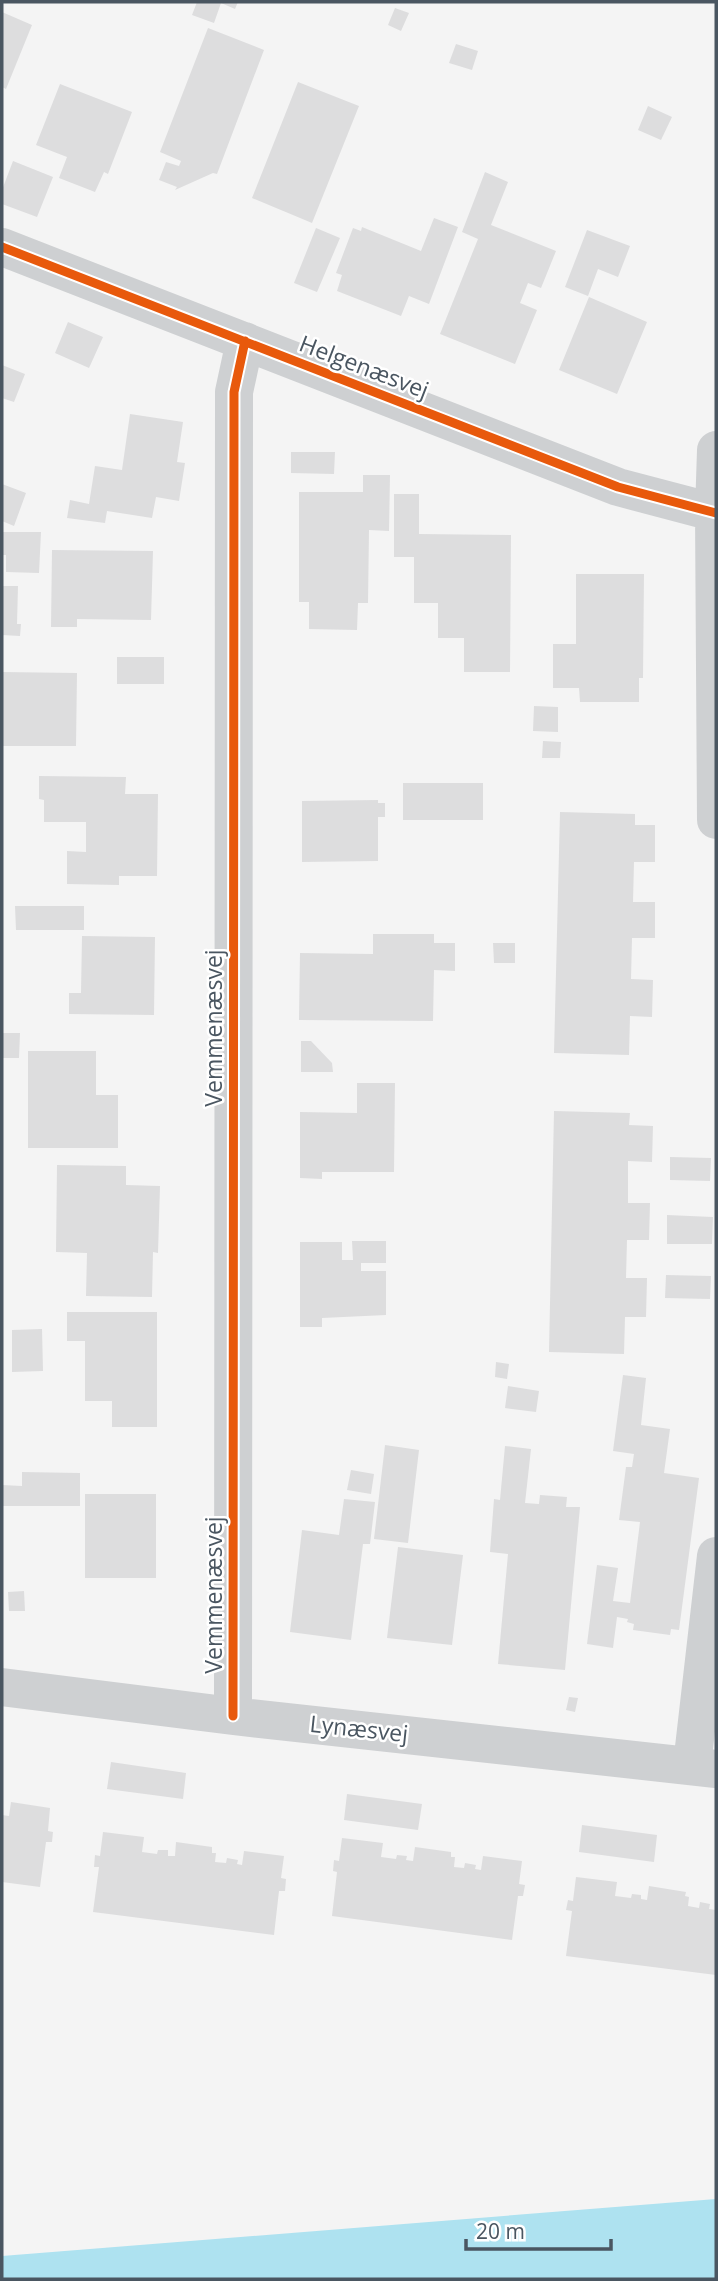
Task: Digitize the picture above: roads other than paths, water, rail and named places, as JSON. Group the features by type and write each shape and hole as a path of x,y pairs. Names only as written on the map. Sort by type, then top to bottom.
{"street":[{"name":"Helgenæsvej","path":"2,247 618,486 715,512"},
{"name":"Vemmenæsvej","path":"233,1716 234,392 244,341"},
{"path":"716,450 716,820"},
{"path":"704,1767 716,1556"},
{"name":"Lynæsvej","path":"2,1687 233,1716 704,1767"}],"water":[{"path":"716,2199 716,2279 2,2279 2,2256"}]}
